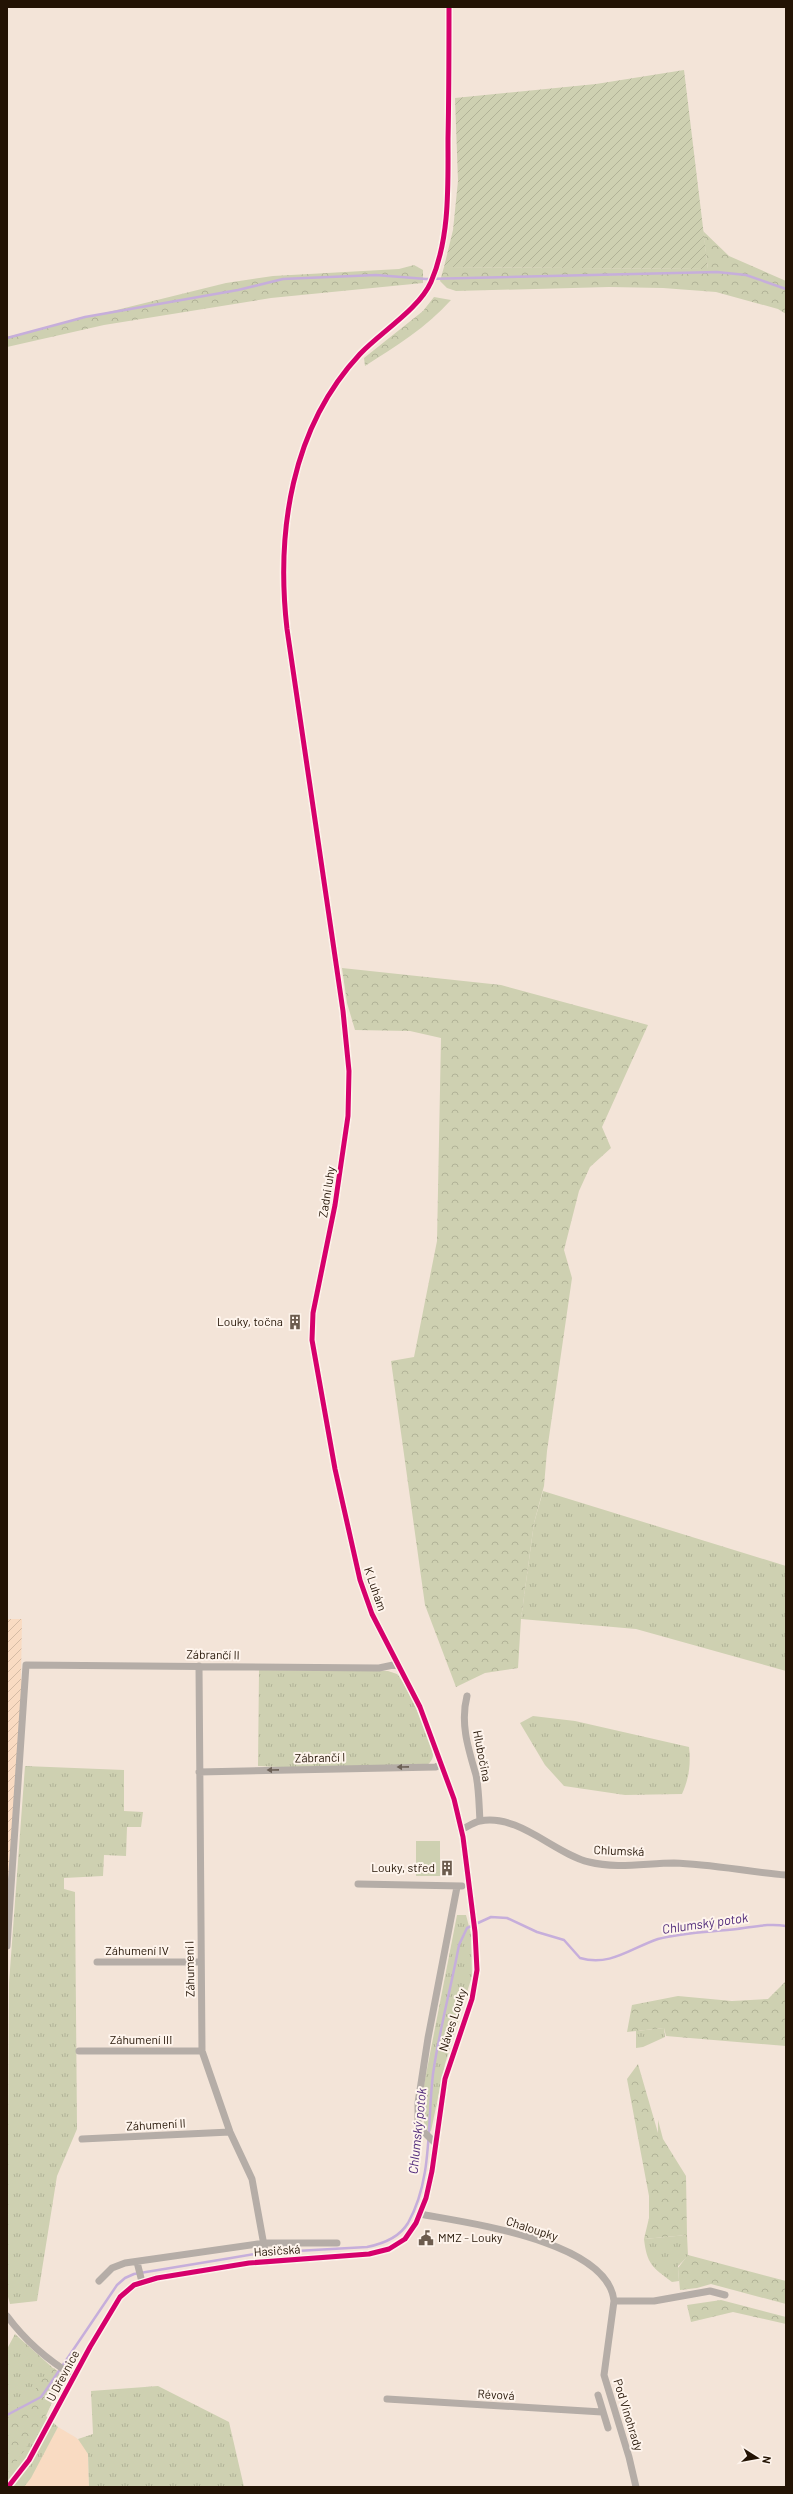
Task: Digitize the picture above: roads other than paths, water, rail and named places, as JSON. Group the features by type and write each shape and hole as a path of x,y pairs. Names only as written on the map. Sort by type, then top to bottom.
{"street":[{"name":"Zadní luhy","path":"312,1340 313,1312 329,1239 346,1131 349,1084 347,1046 287,629 282,569 285,523 303,449 316,416 328,396 354,360 416,302 432,280 435,272 444,234 447,197 448,7"},
{"name":"K Luhám","path":"312,1340 335,1469 360,1580 372,1614 420,1707 454,1799 461,1830"},
{"name":"Zábrančí II","path":"7,1946 26,1665 379,1668 398,1664"},
{"name":"Záhumení I","path":"199,1666 202,2052 230,2132 252,2180 267,2259"},
{"name":"Hlubočina","path":"467,1696 463,1710 466,1742 476,1776 480,1821"},
{"name":"Zábrančí I","path":"199,1772 436,1766 441,1763"},
{"name":"Chlumská","path":"461,1830 480,1821 493,1820 510,1824 535,1835 572,1857 591,1863 675,1863 786,1875"},
{"name":"Náves Louky","path":"410,2234 420,2214 432,2171 431,2139 445,2079 475,1986 477,1970 475,1932 461,1830"},
{"path":"358,1884 457,1887 469,1885"},
{"name":"Náves Louky","path":"431,2139 418,2123 418,2103 428,2038 457,1887"},
{"name":"Záhumení IV","path":"97,1962 201,1962"},
{"name":"Záhumení III","path":"79,2051 202,2052"},
{"name":"Záhumení II","path":"82,2139 230,2132"},
{"name":"Chaloupky","path":"420,2214 519,2234 556,2247 600,2271 613,2291 614,2301"},
{"name":"Hasičská","path":"142,2282 267,2259 369,2254 389,2249 410,2234"},
{"name":"Hasičská","path":"99,2281 118,2264 265,2246 337,2243"},
{"path":"137,2262 142,2282"},
{"name":"U Dřevnice","path":"8,2487 29,2460 74,2376 120,2297 127,2290 142,2282"},
{"path":"614,2301 654,2301 710,2291 725,2295"},
{"name":"Pod Vinohrady","path":"614,2301 604,2375 629,2457 636,2487"},
{"path":"7,2316 56,2364 74,2376"},
{"path":"598,2395 608,2428"},
{"name":"Révová","path":"388,2399 602,2412"}],"waterway":[{"path":"7,338 85,317 238,290 283,279 376,275 426,279 717,272 746,275 786,289"},
{"name":"Chlumský potok","path":"7,2415 41,2397 117,2285 125,2278 134,2274 261,2253 367,2247 390,2240 400,2233 408,2223 422,2188 428,2150 433,2074 459,1945 467,1928 491,1917 507,1918 537,1932 564,1940 580,1958 601,1960 620,1955 658,1939 668,1937 762,1926 786,1926"}],"place":[{"name":"Louky, točna","path":"295,1322"},
{"name":"Louky, střed","path":"447,1868"},
{"name":"MMZ - Louky","path":"426,2238"}]}
